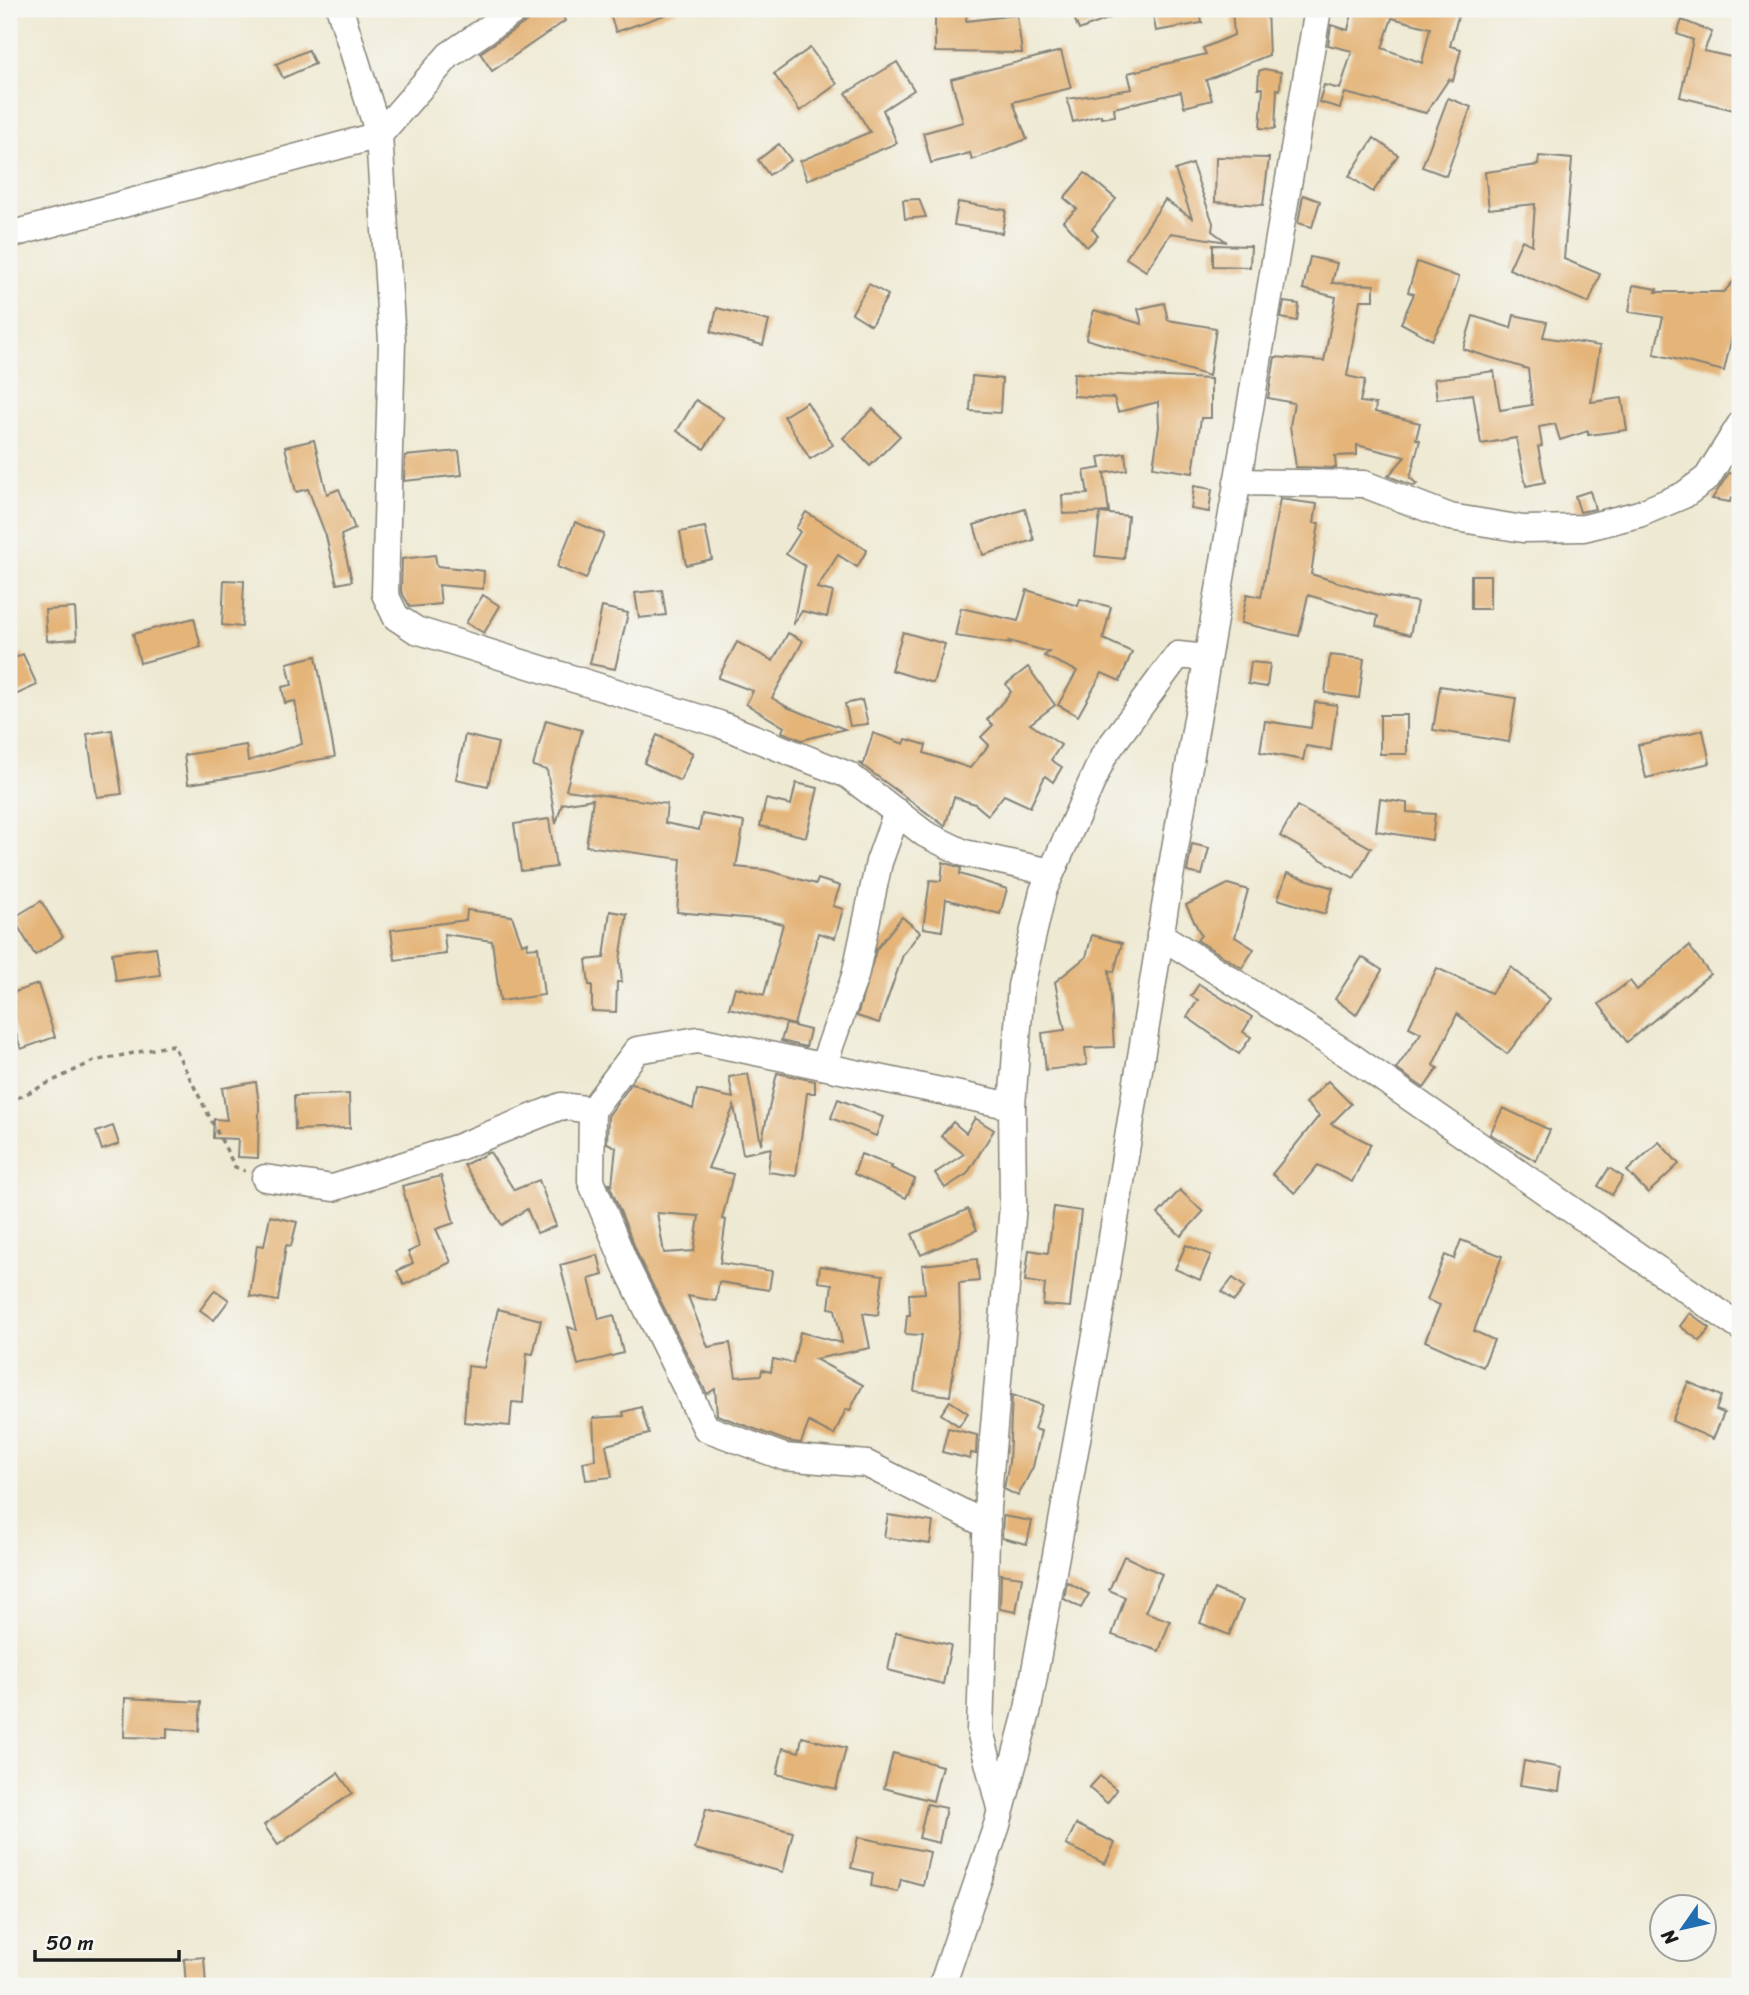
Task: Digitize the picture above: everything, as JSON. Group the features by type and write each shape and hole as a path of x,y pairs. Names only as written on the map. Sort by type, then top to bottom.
{"street":[{"path":"340,9 379,135 391,341 385,594 396,617 416,630 719,724 848,775 925,834 964,853 1051,872"},
{"path":"9,235 379,135 449,55 517,9"},
{"path":"942,1986 1001,1810 1028,1709 1090,1366 1160,935 1318,9"},
{"path":"1237,482 1364,484 1450,517 1523,529 1584,528 1639,514 1684,495 1707,478 1740,425"},
{"path":"1001,1810 980,1731 986,1525 1013,1205 1012,1106 1021,986 1043,891 1104,755 1178,655 1207,658"},
{"path":"822,1066 855,975 879,862 897,813"},
{"path":"1160,935 1349,1055 1740,1327"},
{"path":"986,1525 867,1464 784,1457 706,1429 626,1266 591,1181 592,1110 637,1050 698,1040 1012,1106"},
{"path":"265,1178 333,1188 459,1147 561,1106 592,1110"}],"path":[{"path":"9,1102 94,1061 173,1045 235,1167 265,1178"}],"building":[{"path":"545,9 558,9 565,21 492,71 480,53"},
{"path":"608,9 676,9 676,11 616,32"},
{"path":"935,9 967,9 966,21 1017,15 1022,53 935,52"},
{"path":"1084,9 1131,10 1079,30 1072,13"},
{"path":"1152,9 1200,9 1202,23 1156,31"},
{"path":"1232,9 1267,9 1269,55 1206,80 1212,100 1184,107 1181,92 1114,108 1115,116 1101,118 1101,115 1073,122 1067,99 1132,89 1128,73 1206,54 1203,48 1234,35"},
{"path":"1353,9 1443,9 1459,13 1450,46 1461,49 1453,81 1449,79 1426,113 1345,93 1340,108 1319,102 1324,85 1340,89 1352,51 1328,45 1331,25 1348,30","holes":["1392,18 1430,28 1422,63 1382,48"]},
{"path":"1682,20 1712,32 1704,51 1740,59 1738,111 1680,97 1693,40 1677,34"},
{"path":"810,48 837,84 800,111 774,74"},
{"path":"308,50 315,64 283,78 276,64"},
{"path":"1061,51 1071,88 1013,102 1027,139 972,160 970,153 931,163 923,133 963,122 951,79"},
{"path":"897,62 914,90 883,110 897,143 807,180 800,161 870,132 846,93"},
{"path":"1264,69 1281,72 1280,90 1277,89 1275,129 1260,128 1263,88 1258,88 1259,71"},
{"path":"1448,98 1471,107 1446,176 1422,167"},
{"path":"1374,138 1398,155 1373,192 1349,176"},
{"path":"779,144 791,160 769,175 758,160"},
{"path":"1539,156 1572,159 1564,259 1600,274 1589,303 1509,269 1522,240 1532,245 1535,204 1489,209 1485,172 1538,165"},
{"path":"1216,157 1269,158 1263,205 1215,202"},
{"path":"1192,164 1213,223 1212,231 1227,242 1171,233 1146,271 1126,258 1165,200 1192,218 1175,170"},
{"path":"1085,173 1116,199 1092,229 1098,236 1087,247 1063,221 1077,209 1064,198"},
{"path":"1303,195 1320,201 1312,227 1298,223"},
{"path":"919,199 926,217 905,219 903,200"},
{"path":"958,202 1006,210 1002,233 954,225"},
{"path":"1213,245 1251,246 1250,267 1213,266"},
{"path":"1310,257 1337,263 1332,283 1374,285 1374,300 1360,300 1347,376 1365,380 1360,402 1376,404 1375,412 1420,423 1416,439 1420,440 1410,478 1417,484 1414,486 1388,476 1405,457 1357,445 1357,455 1335,456 1336,468 1296,467 1290,426 1294,403 1268,398 1275,357 1324,361 1336,297 1303,289"},
{"path":"1417,262 1459,277 1448,311 1432,340 1401,323 1414,294 1408,292"},
{"path":"1740,274 1740,334 1733,332 1724,371 1654,354 1663,317 1629,312 1633,285 1657,289 1656,292 1724,292"},
{"path":"869,284 888,295 871,325 852,313"},
{"path":"1284,302 1299,304 1297,321 1281,318"},
{"path":"1164,303 1168,320 1216,328 1209,376 1086,339 1094,310 1142,324 1138,309"},
{"path":"717,308 769,321 763,345 711,332"},
{"path":"1514,315 1547,322 1543,337 1600,346 1591,402 1622,398 1627,430 1588,435 1588,431 1560,440 1555,424 1539,427 1542,446 1538,447 1545,482 1526,486 1516,438 1481,444 1473,394 1437,399 1434,379 1494,371 1500,410 1532,405 1528,369 1463,349 1473,316 1511,328"},
{"path":"1074,373 1211,379 1211,418 1201,418 1193,473 1153,467 1159,427 1158,402 1118,412 1114,398 1073,396"},
{"path":"972,376 1002,379 1000,413 970,411"},
{"path":"696,400 724,418 704,449 677,431"},
{"path":"807,402 833,445 810,459 784,416"},
{"path":"873,409 900,436 870,466 843,438"},
{"path":"314,440 327,494 339,489 355,529 341,535 352,581 337,584 326,536 308,489 296,492 285,447"},
{"path":"459,451 462,475 404,481 405,456"},
{"path":"1125,453 1127,470 1104,473 1109,512 1063,514 1062,495 1088,494 1084,471 1101,468 1099,457"},
{"path":"1729,473 1740,475 1740,500 1731,498 1730,502 1712,499"},
{"path":"1194,486 1212,489 1209,512 1191,509"},
{"path":"1590,491 1595,509 1580,512 1575,496"},
{"path":"1280,499 1317,504 1314,523 1319,523 1311,574 1383,596 1417,602 1410,635 1376,626 1378,616 1308,595 1299,636 1241,623 1247,594 1261,597"},
{"path":"1025,509 1034,540 983,555 974,525"},
{"path":"806,512 867,550 857,567 838,555 817,588 833,592 827,617 802,611 793,625 805,566 786,554 800,532 796,528"},
{"path":"1100,513 1128,516 1124,559 1095,556"},
{"path":"575,522 604,534 586,579 557,567"},
{"path":"705,527 712,559 686,565 680,532"},
{"path":"435,555 437,566 484,571 483,589 439,585 441,604 410,607 401,591 402,559"},
{"path":"1471,575 1490,575 1490,609 1471,609"},
{"path":"224,580 244,581 242,627 222,625"},
{"path":"662,590 666,615 639,618 635,593"},
{"path":"1027,590 1078,606 1080,599 1111,607 1103,639 1132,652 1120,681 1102,673 1078,716 1058,705 1077,671 1044,656 1049,652 1009,641 1011,644 955,636 961,608 1018,621"},
{"path":"483,595 500,606 484,633 466,623"},
{"path":"602,607 628,613 615,669 590,664"},
{"path":"75,608 77,639 47,641 45,610"},
{"path":"194,618 201,647 140,663 133,634"},
{"path":"903,632 945,644 933,683 891,670"},
{"path":"788,633 803,641 772,698 789,708 845,729 802,740 782,732 784,727 746,704 753,691 718,678 737,642 773,661"},
{"path":"23,654 37,685 9,698 9,661"},
{"path":"1330,655 1364,659 1359,698 1325,693"},
{"path":"316,656 335,757 297,763 266,772 188,784 184,755 246,745 248,761 302,744 295,701 285,703 282,687 292,685 287,663"},
{"path":"1251,662 1270,664 1267,687 1248,684"},
{"path":"1028,667 1055,705 1030,724 1061,745 1051,760 1062,767 1053,782 1045,776 1030,807 1004,795 988,815 975,804 954,797 945,826 859,763 863,765 873,733 904,744 906,739 926,745 924,753 970,768 989,745 981,737 993,725 987,720 1011,692 1006,684"},
{"path":"1440,686 1516,698 1509,742 1433,730"},
{"path":"862,700 868,724 850,726 845,704"},
{"path":"1315,702 1337,705 1331,750 1306,746 1303,760 1260,752 1265,721 1311,728"},
{"path":"1380,715 1407,715 1407,754 1380,754"},
{"path":"546,720 582,730 566,790 667,804 665,823 699,830 702,814 744,822 736,867 766,870 816,884 818,879 840,886 833,906 843,909 835,938 818,933 794,1025 729,1008 735,987 764,995 783,924 677,912 681,859 586,846 593,799 562,804 556,824 547,770 533,766"},
{"path":"112,730 122,794 97,797 87,734"},
{"path":"1703,730 1710,763 1646,778 1638,745"},
{"path":"465,735 498,743 488,786 456,779"},
{"path":"657,735 693,753 680,781 644,763"},
{"path":"796,783 818,788 806,837 760,826 766,799 791,805"},
{"path":"1380,799 1407,803 1407,812 1435,814 1432,840 1376,831"},
{"path":"1297,806 1371,848 1354,878 1280,836"},
{"path":"549,819 556,867 521,871 514,824"},
{"path":"1192,844 1209,848 1202,875 1187,872"},
{"path":"943,862 961,868 960,874 1007,889 1000,914 946,899 942,931 923,928 930,880 941,881"},
{"path":"1287,873 1333,888 1325,914 1278,899"},
{"path":"1228,884 1248,890 1235,937 1254,949 1242,968 1197,940 1201,935 1186,905"},
{"path":"41,901 63,937 35,955 13,918"},
{"path":"467,910 512,916 522,944 528,942 527,948 538,947 544,995 500,1001 492,941 444,934 446,954 395,960 391,930 466,920"},
{"path":"610,911 627,914 620,960 622,982 617,982 616,1012 592,1011 592,985 589,985 586,960 604,958"},
{"path":"902,917 920,932 903,955 879,1023 857,1016 876,950"},
{"path":"1092,935 1122,943 1114,972 1109,970 1114,1047 1085,1048 1087,1065 1046,1070 1042,1033 1065,1030 1055,982 1086,957"},
{"path":"1689,946 1710,974 1627,1042 1599,1004 1630,981 1637,990"},
{"path":"156,947 160,975 116,981 112,953"},
{"path":"1362,957 1382,970 1356,1015 1335,999"},
{"path":"1511,967 1550,999 1507,1054 1457,1014 1433,1065 1438,1068 1424,1088 1396,1069 1421,1033 1409,1027 1437,968 1491,993"},
{"path":"38,984 55,1037 21,1049 9,1012 9,994"},
{"path":"1199,984 1252,1017 1243,1032 1251,1037 1239,1054 1187,1017 1198,1000 1191,996"},
{"path":"786,1024 810,1030 806,1047 781,1041"},
{"path":"777,1073 815,1081 815,1093 807,1093 796,1176 768,1172 771,1148 743,1154 734,1106 708,1168 733,1174 722,1219 726,1220 720,1263 772,1271 769,1290 719,1282 716,1301 688,1296 708,1347 730,1343 736,1377 761,1375 762,1370 771,1372 773,1359 793,1363 800,1332 842,1343 835,1309 829,1308 832,1284 818,1282 820,1266 883,1275 878,1315 863,1313 870,1348 815,1359 863,1385 850,1410 846,1409 834,1435 809,1422 801,1443 787,1441 717,1415 715,1389 707,1394 640,1260 609,1184 612,1185 616,1147 607,1143 608,1116 632,1083 693,1109 697,1090 733,1098 729,1077 748,1074 761,1144","holes":["657,1213 699,1216 694,1251 664,1253"]},
{"path":"1328,1081 1351,1104 1331,1124 1371,1144 1352,1182 1318,1165 1295,1193 1272,1174 1319,1116 1306,1103"},
{"path":"256,1082 259,1104 258,1158 237,1157 238,1139 213,1138 214,1119 227,1120 222,1088"},
{"path":"349,1094 350,1128 295,1130 294,1096"},
{"path":"838,1099 883,1117 876,1136 831,1118"},
{"path":"1503,1108 1550,1130 1536,1161 1490,1134"},
{"path":"975,1118 994,1130 967,1174 945,1188 935,1173 964,1154 941,1136 953,1122 966,1133"},
{"path":"113,1126 119,1144 102,1150 96,1132"},
{"path":"1659,1142 1679,1164 1648,1193 1627,1171"},
{"path":"490,1152 514,1190 539,1180 556,1226 537,1233 527,1209 502,1225 464,1165"},
{"path":"861,1154 892,1166 891,1168 915,1179 906,1198 854,1174"},
{"path":"1609,1168 1623,1177 1612,1195 1598,1186"},
{"path":"441,1176 454,1223 436,1229 451,1262 404,1285 397,1271 413,1263 408,1252 419,1247 402,1186"},
{"path":"1180,1190 1203,1212 1181,1236 1158,1214"},
{"path":"1054,1207 1081,1211 1070,1307 1043,1305 1045,1284 1025,1281 1029,1250 1048,1253"},
{"path":"968,1209 977,1230 921,1255 912,1234"},
{"path":"270,1216 297,1222 291,1246 286,1245 278,1301 250,1296 257,1245 264,1246"},
{"path":"1461,1240 1502,1256 1474,1331 1494,1340 1483,1367 1425,1341 1440,1305 1427,1300 1445,1255 1454,1259"},
{"path":"1186,1245 1211,1255 1200,1280 1175,1269"},
{"path":"598,1255 603,1275 589,1279 599,1319 614,1315 623,1353 578,1365 568,1327 577,1330 560,1265"},
{"path":"977,1259 979,1281 959,1283 960,1319 950,1396 914,1391 922,1335 905,1334 907,1315 910,1315 909,1294 925,1293 922,1265"},
{"path":"1233,1278 1245,1287 1234,1301 1222,1292"},
{"path":"215,1290 229,1300 214,1320 200,1310"},
{"path":"498,1309 541,1320 533,1354 527,1353 523,1403 512,1402 510,1426 464,1422 468,1366 484,1368"},
{"path":"1690,1313 1710,1328 1700,1341 1680,1326"},
{"path":"1688,1382 1721,1396 1716,1410 1724,1413 1713,1439 1672,1421"},
{"path":"1012,1395 1042,1405 1034,1429 1041,1431 1033,1467 1018,1496 1004,1489 1009,1462"},
{"path":"950,1401 968,1413 959,1426 941,1414"},
{"path":"641,1407 649,1434 606,1445 612,1477 586,1480 583,1462 595,1460 593,1418 624,1416 623,1412"},
{"path":"948,1428 977,1435 976,1454 971,1453 970,1459 942,1452"},
{"path":"888,1515 933,1522 930,1544 884,1537"},
{"path":"1003,1516 1032,1521 1027,1544 1002,1538"},
{"path":"1124,1556 1162,1574 1145,1612 1170,1621 1159,1651 1112,1635 1125,1597 1109,1590"},
{"path":"1001,1574 1022,1577 1016,1612 1000,1609"},
{"path":"1067,1582 1089,1594 1081,1608 1064,1599"},
{"path":"1214,1589 1243,1601 1229,1635 1200,1623"},
{"path":"896,1632 951,1645 943,1684 888,1670"},
{"path":"125,1698 201,1702 199,1731 167,1728 167,1738 124,1737"},
{"path":"802,1737 846,1748 836,1789 777,1774 783,1748 799,1752"},
{"path":"893,1753 942,1766 933,1801 884,1788"},
{"path":"1524,1761 1562,1768 1559,1791 1520,1785"},
{"path":"338,1773 352,1793 278,1845 264,1825"},
{"path":"1100,1776 1117,1790 1107,1803 1089,1788"},
{"path":"927,1804 946,1808 939,1843 919,1838"},
{"path":"706,1809 793,1832 783,1872 695,1849"},
{"path":"1076,1824 1115,1843 1105,1864 1066,1845"},
{"path":"858,1837 930,1852 923,1885 901,1879 898,1892 871,1886 873,1873 851,1868"},
{"path":"204,1957 206,1986 186,1986 184,1959"}]}
